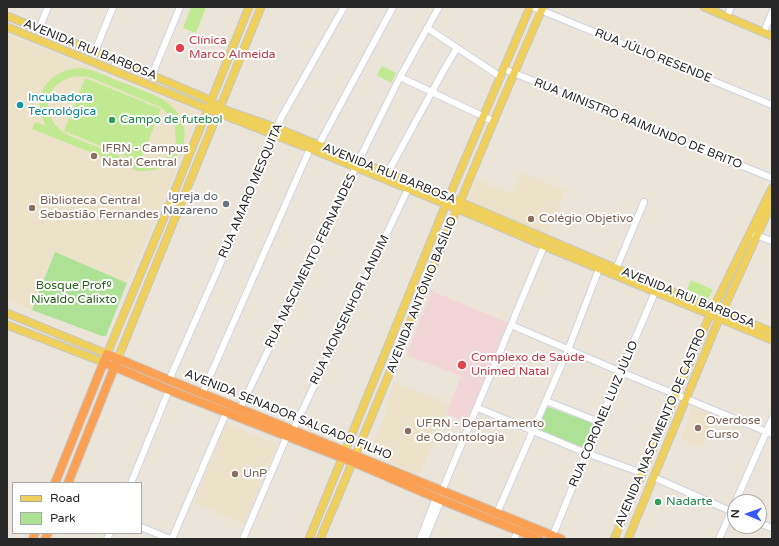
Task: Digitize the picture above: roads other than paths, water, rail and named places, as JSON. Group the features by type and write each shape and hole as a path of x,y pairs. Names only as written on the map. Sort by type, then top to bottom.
{"highway":[{"name":"AVENIDA SENADOR SALGADO FILHO","path":"107,354 240,409 290,433 440,496 522,534 539,539"},
{"path":"55,482 107,354"},
{"path":"68,482 118,358"},
{"name":"AVENIDA SENADOR SALGADO FILHO","path":"103,362 226,413 290,433"},
{"name":"AVENIDA SENADOR SALGADO FILHO","path":"440,496 498,513 561,539"}],"main road":[{"path":"107,354 249,7"},
{"path":"118,358 260,7"},
{"name":"AVENIDA ANTÔNIO BASÍLIO","path":"309,539 448,201 530,7"},
{"path":"704,7 772,36"},
{"name":"AVENIDA ANTÔNIO BASÍLIO","path":"320,539 355,459 493,121 515,74 542,9"},
{"name":"AVENIDA RUI BARBOSA","path":"7,16 95,51 211,101 219,110"},
{"name":"AVENIDA RUI BARBOSA","path":"7,27 109,70 208,109 219,110 276,131 357,165 408,189 448,201"},
{"path":"97,64 101,61 104,55"},
{"path":"109,70 115,60"},
{"name":"AVENIDA RUI BARBOSA","path":"357,165 387,174 448,201 616,269 710,315 772,340"},
{"name":"AVENIDA NASCIMENTO DE CASTRO","path":"628,539 685,398 738,276 772,188"},
{"name":"AVENIDA NASCIMENTO DE CASTRO","path":"614,539 713,307 730,273 772,203"},
{"name":"AVENIDA RUI BARBOSA","path":"458,205 544,246 655,292 669,294 713,307 772,332"},
{"path":"730,273 738,276"},
{"name":"AVENIDA SENADOR SALGADO FILHO","path":"7,314 107,354"},
{"name":"AVENIDA SENADOR SALGADO FILHO","path":"7,325 103,362"},
{"path":"695,349 705,353"},
{"path":"312,531 313,539"}],"street":[{"path":"39,29 48,7"},
{"path":"95,51 113,7"},
{"path":"152,75 180,7"},
{"name":"RUA AMARO MESQUITA","path":"169,380 230,242 288,104 344,7"},
{"path":"202,394 314,147 393,7"},
{"name":"RUA NASCIMENTO FERNANDES","path":"240,409 400,77 439,7"},
{"name":"RUA JÚLIO RESENDE","path":"533,7 542,9 772,105"},
{"path":"728,17 731,7"},
{"path":"764,32 772,12"},
{"path":"427,28 501,77"},
{"path":"387,174 457,48"},
{"name":"RUA MINISTRO RAIMUNDO DE BRITO","path":"504,69 772,178"},
{"path":"400,77 493,121"},
{"name":"RUA MONSENHOR LANDIM","path":"243,539 290,433 408,189"},
{"path":"616,269 644,202"},
{"path":"753,234 772,241"},
{"path":"425,539 430,521 440,496 478,408 544,246"},
{"path":"498,513 568,350 599,269"},
{"name":"RUA CORONEL LUIZ JÚLIO","path":"553,536 598,422 655,292"},
{"path":"512,325 568,350 769,433"},
{"path":"131,482 169,390"},
{"path":"546,401 598,422"},
{"path":"478,408 586,453 642,473"},
{"path":"142,528 159,537 171,539 226,413"},
{"path":"741,494 769,433 772,419"},
{"path":"653,477 727,509"},
{"path":"420,539 430,521"},
{"path":"719,539 727,524"},
{"path":"514,539 522,534"}],"place":[{"name":"Clínica Marco Almeida","path":"180,48"},
{"name":"Incubadora Tecnológica","path":"20,105"},
{"name":"Campo de futebol","path":"112,120"},
{"name":"IFRN - Campus Natal Central","path":"94,156"},
{"name":"Igreja do Nazareno","path":"226,204"},
{"name":"Biblioteca Central Sebastião Fernandes","path":"32,208"},
{"name":"Colégio Objetivo","path":"531,219"},
{"name":"Complexo de Saúde Unimed Natal","path":"462,365"},
{"name":"Overdose Curso","path":"698,428"},
{"name":"UFRN - Departamento de Odontologia","path":"408,431"},
{"name":"UnP","path":"235,474"},
{"name":"Nadarte","path":"658,502"}],"park label":[{"name":"Bosque Profº Nivaldo Calixto","path":"74,293"}]}
